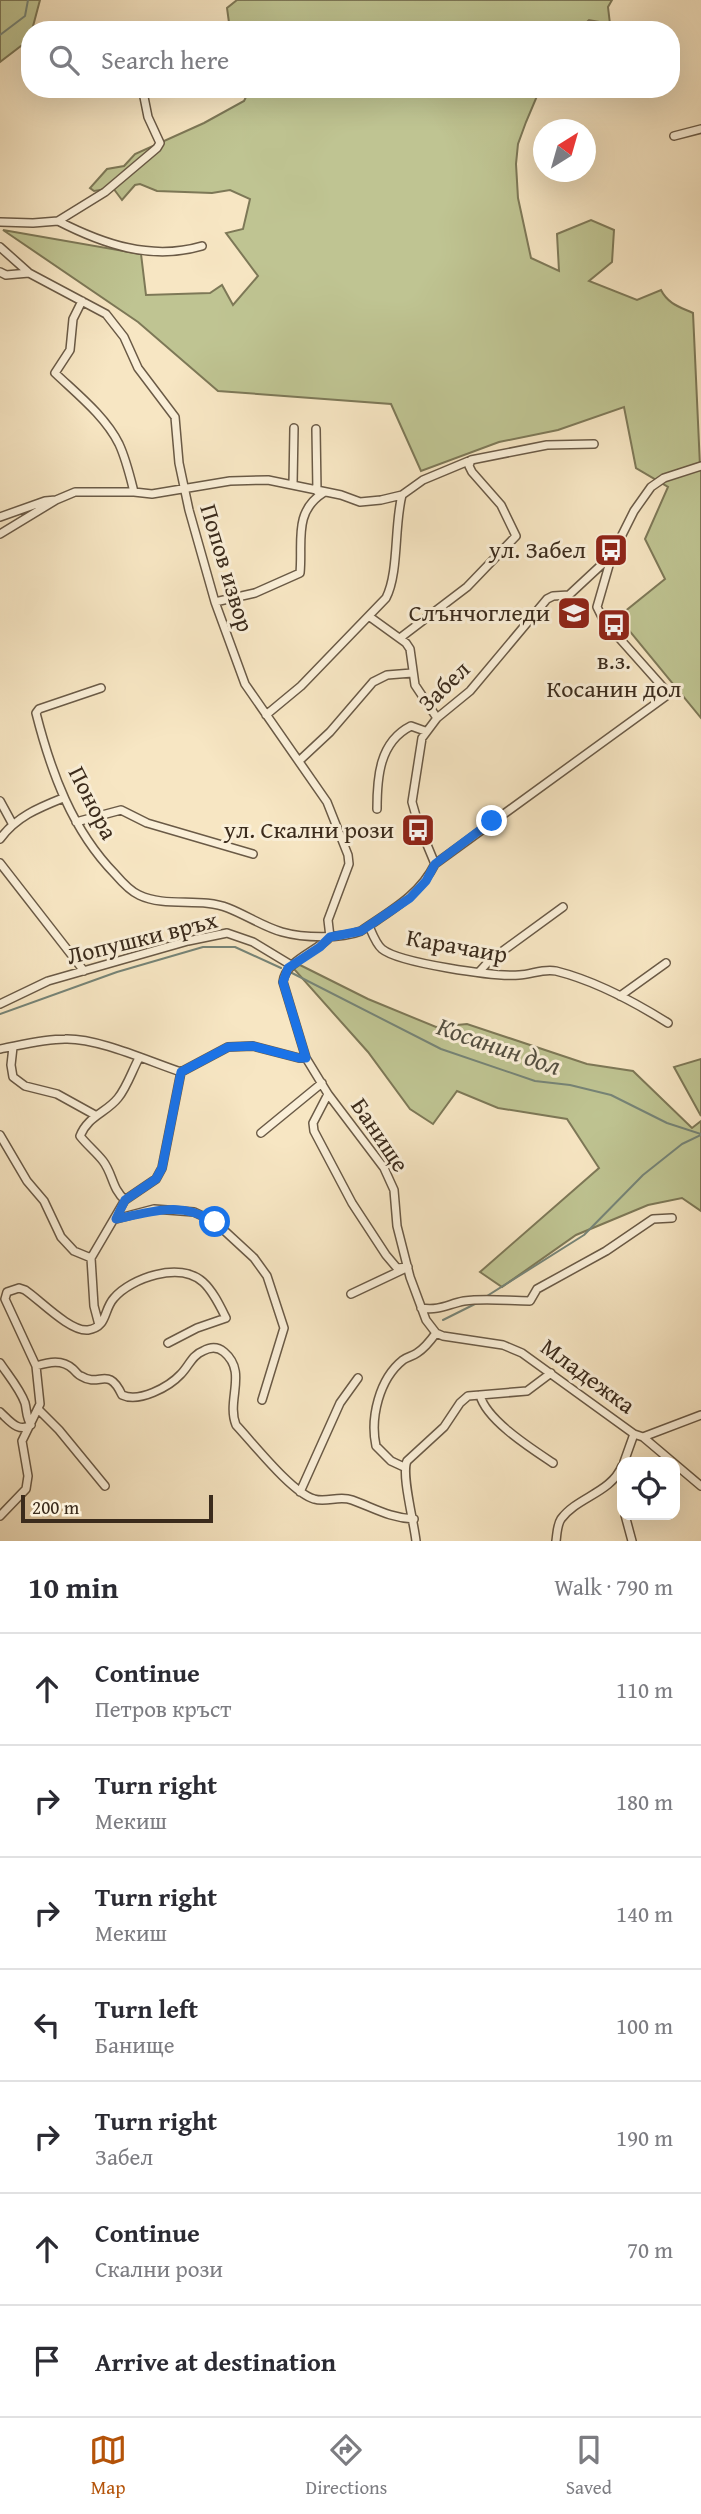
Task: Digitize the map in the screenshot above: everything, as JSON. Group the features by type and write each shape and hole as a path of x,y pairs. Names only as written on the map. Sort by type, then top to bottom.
{"street":[{"path":"0,222 58,221 105,192 157,148 160,143 148,117 144,98"},
{"path":"674,136 701,128"},
{"path":"58,221 104,242 142,250 172,252 202,246"},
{"path":"0,247 29,273"},
{"name":"Попов извор","path":"0,272 6,275 29,273 112,319 124,337 138,368 174,417 184,488 215,602 245,684 327,802 348,855 349,864 328,920 330,937"},
{"path":"82,301 73,319 70,350 55,373 89,406 115,437 134,492"},
{"path":"293,484 294,428"},
{"path":"215,602 255,593 300,573 302,517 320,492 316,429"},
{"path":"0,534 56,500 75,492 152,494 230,481 268,480 360,502 402,495 423,480 471,460 547,445 594,444"},
{"path":"400,638 457,595 516,536 501,505 472,472 469,466 471,460"},
{"name":"Забел","path":"435,864 412,802 425,731 470,691 547,599 569,594 612,555 641,498 651,487 676,474 701,466"},
{"path":"266,715 301,686 386,598 391,585 402,495"},
{"path":"0,517 45,501 56,500"},
{"path":"291,965 320,947 330,937 352,934 369,926 418,890 435,864 669,694 604,621 597,607 612,555"},
{"path":"370,617 400,638 410,649 412,673 425,702 438,718"},
{"path":"299,761 330,732 373,682 387,675 412,673"},
{"name":"Понора","path":"101,688 36,712 63,798 95,854 139,895 160,900 225,906 282,932 330,937"},
{"path":"377,809 377,774 390,746 411,726 425,731"},
{"path":"0,839 12,823 63,798"},
{"path":"0,801 12,823"},
{"path":"76,822 121,810 147,823 253,854"},
{"path":"0,863 84,971"},
{"path":"479,972 489,961 563,907"},
{"name":"Карачаир","path":"369,926 380,947 417,963 494,975 521,975 554,970 603,987 667,1023"},
{"name":"Лопушки връх","path":"0,1004 48,981 188,941 227,933 253,943 291,965"},
{"path":"620,996 666,963"},
{"name":"Банище","path":"291,965 283,982 306,1058 328,1094 373,1152 390,1179 394,1189 397,1226 408,1267 426,1320 436,1333"},
{"path":"0,1049 64,1039 79,1040 106,1046 181,1072 228,1047 253,1046 306,1058"},
{"path":"13,1047 13,1077 25,1086 58,1094 95,1115"},
{"path":"125,1200 111,1182 110,1173 103,1160 79,1136 83,1127 95,1115 118,1098 139,1058"},
{"path":"99,1325 94,1306 91,1258 125,1200 156,1179 162,1168 181,1072"},
{"path":"261,1133 322,1083"},
{"path":"328,1094 313,1123 317,1139 352,1203 386,1255 397,1268 408,1267"},
{"path":"0,1135 3,1147 44,1201 61,1237 74,1251 91,1258"},
{"path":"116,1219 154,1209 194,1212 215,1222 254,1258 267,1276 284,1328 262,1400"},
{"path":"421,1308 443,1308 478,1300 530,1301 537,1289 606,1251 653,1219 672,1218"},
{"path":"351,1294 408,1267"},
{"path":"0,1516 26,1489 28,1476 22,1441 40,1404 36,1366 5,1299 7,1292 19,1288 35,1296 72,1326 90,1330 105,1320 111,1302 128,1286 164,1272 184,1274 201,1280 226,1318 197,1328 168,1343"},
{"path":"404,1467 391,1461 376,1446 374,1421 378,1400 386,1380 402,1361 418,1353 436,1333"},
{"name":"Младежка","path":"436,1333 513,1348 634,1434 643,1437 701,1486"},
{"path":"36,1366 65,1363 83,1378 110,1378 117,1384 122,1395 128,1397 164,1388 180,1375 196,1353 210,1348 219,1349 231,1360 236,1370 233,1416 236,1424 300,1492 322,1500 349,1499 381,1513 414,1519"},
{"path":"0,1363 25,1403 30,1425"},
{"path":"416,1541 414,1519 404,1478 407,1461 444,1427 463,1399 468,1396 527,1391 551,1373"},
{"path":"300,1492 340,1403 358,1377"},
{"path":"480,1395 482,1404 496,1418 521,1441 553,1463"},
{"path":"38,1410 59,1430 105,1486"},
{"path":"0,1412 19,1428 24,1429 30,1425"},
{"path":"643,1437 701,1415"},
{"path":"626,1457 634,1434"},
{"path":"555,1541 557,1527 562,1518 608,1484 617,1472"},
{"path":"626,1520 632,1541"}],"green space":[{"path":"0,0 40,0 34,21 21,21 21,46 0,62"},
{"path":"237,0 612,0 608,7 610,21 229,21 227,8"},
{"path":"246,98 536,98 518,144 516,164 518,198 531,258 559,271 557,234 591,220 614,230 612,262 589,281 637,300 661,290 671,302 693,313 700,466 695,471 701,470 701,718 618,617 665,579 645,539 668,487 636,468 624,407 558,430 499,442 421,471 391,404 218,391 138,322 3,230 141,254 146,295 210,293 222,285 233,305 258,276 226,233 243,229 250,199 230,190 212,193 157,191 140,184 135,185 122,200 113,188 94,191 90,188 107,169 124,166 135,154 204,123"},
{"path":"300,965 368,999 436,1027 467,1024 587,1064 633,1071 692,1128 701,1121 701,1211 682,1198 648,1205 576,1235 502,1287 480,1272 599,1168 567,1119 498,1108 457,1091 433,1124 410,1109 368,1052 294,969"},
{"path":"701,1059 701,1116 674,1067"}],"waterway":[{"path":"0,35 25,16 28,0"},
{"name":"Косанин дол","path":"0,1014 117,972 203,947 235,947 281,968"},
{"name":"Косанин дол","path":"292,973 441,1049 535,1081 570,1085 611,1095 667,1123 701,1134"},
{"path":"487,1296 584,1235 643,1175 682,1144 701,1135"},
{"path":"443,1320 477,1303"}],"place":[{"name":"ул. Забел","path":"611,550"},
{"name":"Слънчогледи","path":"574,613"},
{"name":"в.з. Косанин дол","path":"614,625"},
{"name":"ул. Скални рози","path":"418,830"}],"route":[{"path":"215,1222 194,1212 167,1208 116,1219 125,1200 156,1179 162,1168 181,1072 228,1047 253,1046 306,1058 283,982 288,968 320,947 330,937 361,931 410,898 426,881 435,864 492,821"}]}
